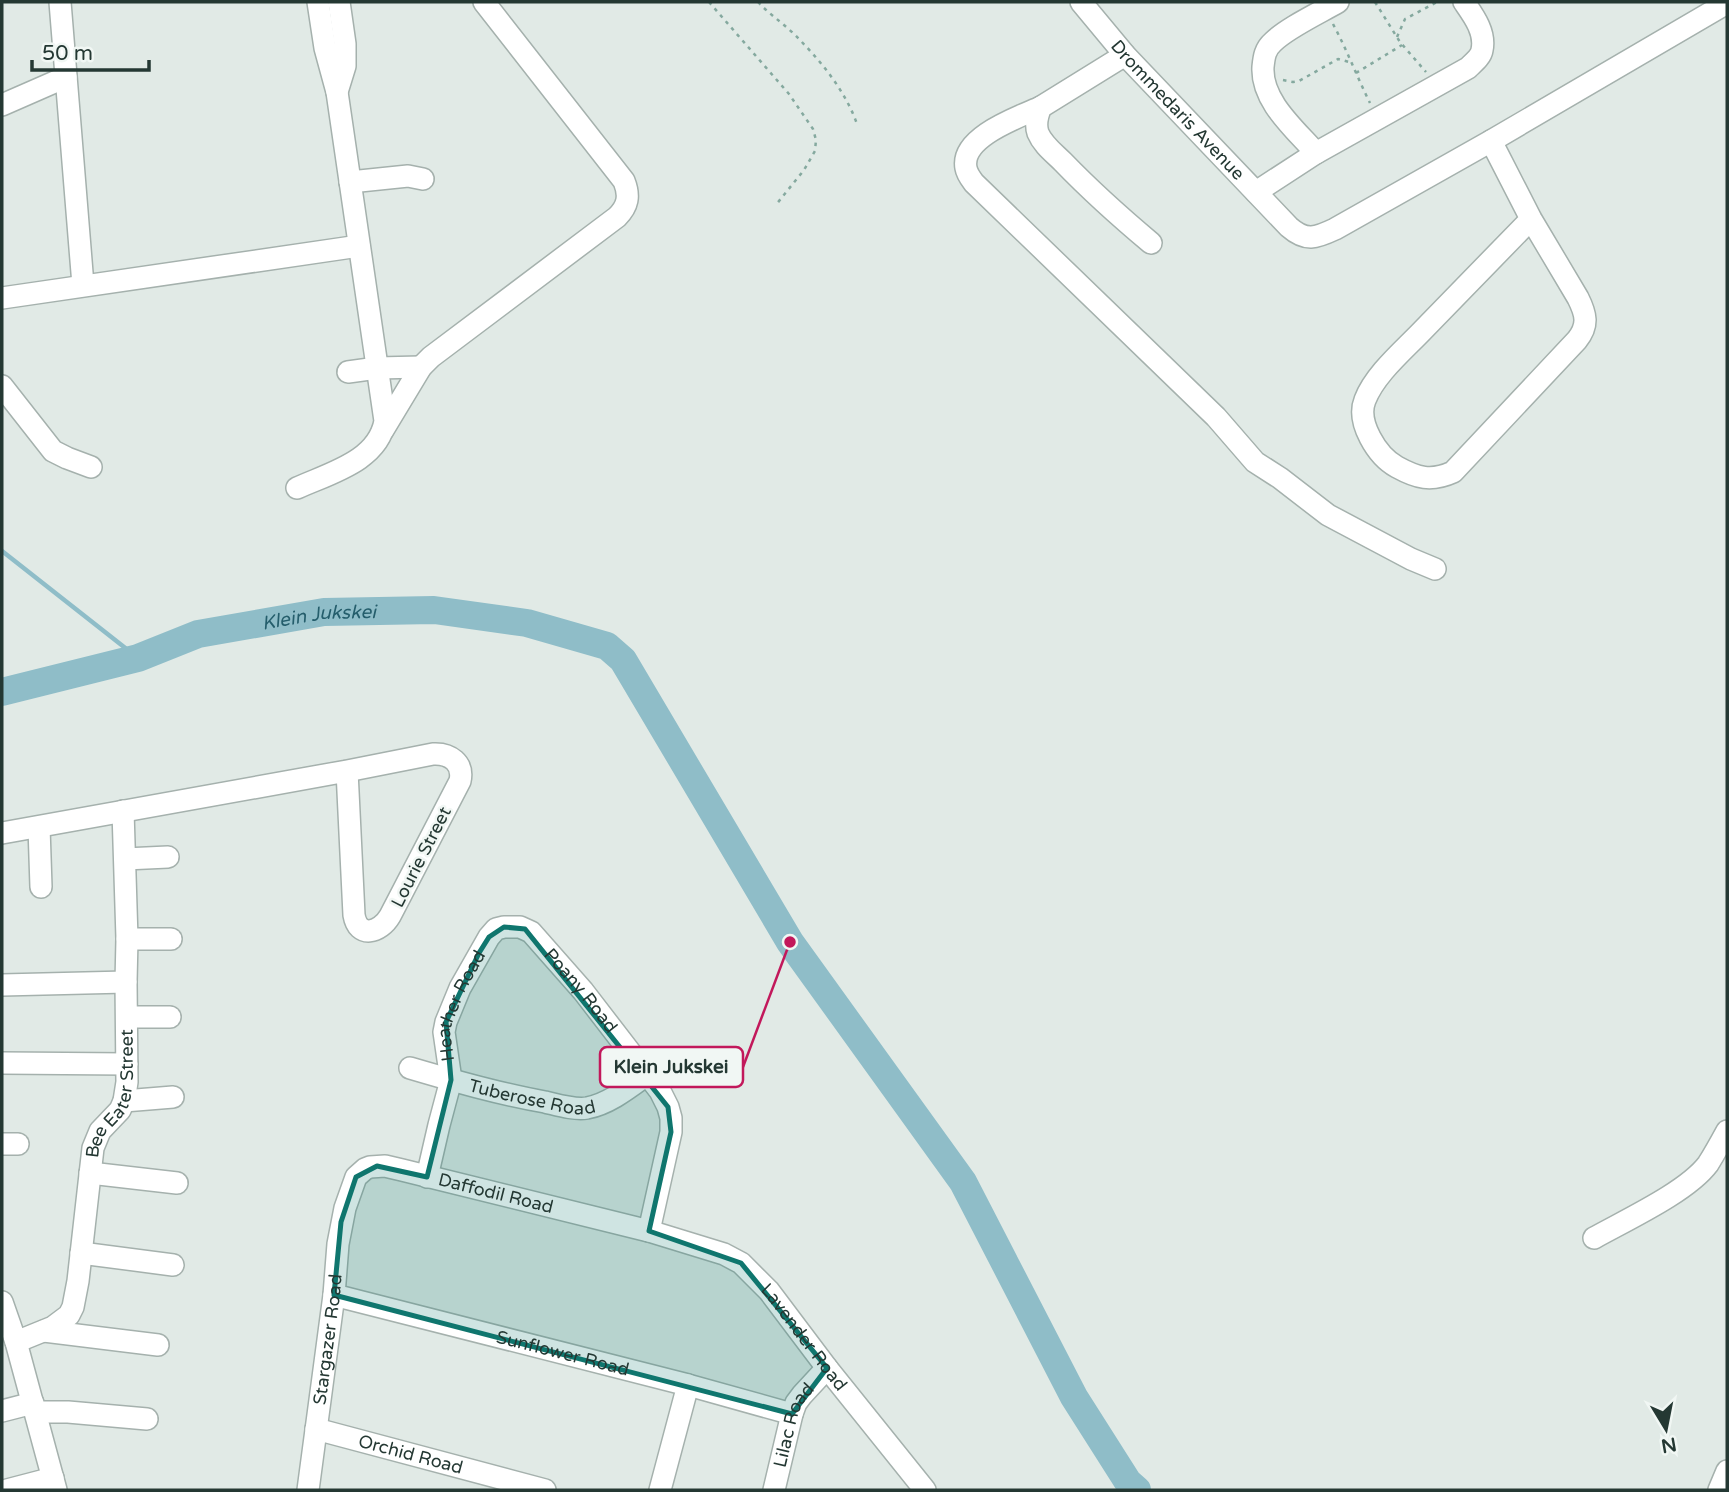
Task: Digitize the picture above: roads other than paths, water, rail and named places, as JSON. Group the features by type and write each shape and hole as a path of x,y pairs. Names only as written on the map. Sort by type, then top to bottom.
{"street":[{"path":"60,2 83,285"},
{"path":"318,2 325,48 337,92 385,421 383,430"},
{"path":"337,92 345,66 339,2"},
{"path":"298,488 367,454 376,444 421,367 447,344 617,217 627,204 624,181 484,2"},
{"name":"Drommedaris Avenue","path":"1081,2 1125,55 1278,216 1303,237 1317,237 1347,222 1727,3"},
{"path":"1256,192 1316,153 1468,68 1478,59 1482,51 1482,36 1464,2"},
{"path":"1316,153 1271,101 1263,75 1265,52 1281,35 1332,5"},
{"path":"1125,55 1041,107 989,132 969,152 966,168 974,183 1216,417 1255,462 1334,519 1435,569"},
{"path":"2,105 66,77"},
{"path":"1041,107 1036,125 1044,143 1090,190 1151,243"},
{"path":"1491,141 1531,219 1578,298 1586,321 1584,330 1452,472 1431,479 1393,465 1381,456 1370,438 1362,412 1372,385 1531,219"},
{"path":"350,182 408,176 423,178"},
{"path":"2,298 359,246"},
{"path":"348,372 421,367"},
{"path":"2,386 53,451 91,467"},
{"name":"Lourie Street","path":"2,833 433,754 443,754 455,760 462,774 460,781 386,924 374,930 361,930 355,921 347,771"},
{"name":"Bee Eater Street","path":"9,1331 44,1331 61,1322 73,1307 95,1140 120,1110 124,1101 127,1082 127,939 123,811"},
{"path":"39,827 41,887"},
{"path":"125,859 168,857"},
{"name":"Poany Road","path":"505,927 525,929 543,944 648,1074 668,1107 671,1125 649,1231"},
{"name":"Heather Road","path":"428,1177 452,1080 444,1032 446,1022 479,953 496,929 505,927"},
{"path":"127,939 171,939"},
{"path":"2,985 126,982"},
{"path":"127,1017 170,1017"},
{"path":"2,1063 127,1064"},
{"name":"Tuberose Road","path":"410,1068 505,1095 584,1108 624,1091 648,1074"},
{"path":"124,1101 173,1097"},
{"path":"1594,1238 1670,1195 1694,1177 1707,1165 1727,1131"},
{"name":"Daffodil Road","path":"351,1188 356,1177 370,1167 385,1167 649,1231"},
{"path":"90,1173 177,1183"},
{"name":"Stargazer Road","path":"309,1490 341,1222 351,1188"},
{"name":"Lavender Road","path":"649,1231 724,1254 741,1263 769,1291 925,1490"},
{"path":"81,1253 173,1265"},
{"name":"Sunflower Road","path":"334,1295 792,1413"},
{"path":"2,1302 35,1407 55,1484 7,1490"},
{"path":"44,1331 158,1345"},
{"name":"Lilac Road","path":"774,1490 796,1403 827,1368"},
{"path":"660,1490 688,1385"},
{"path":"2,1411 35,1407 147,1419"},
{"name":"Orchid Road","path":"316,1429 545,1490"},
{"path":"1719,1490 1727,1471"}],"waterway":[{"path":"2,551 138,658"},
{"name":"Klein Jukskei","path":"2,692 138,658 198,634 324,612 434,610 527,623 607,646 623,660 790,942 963,1182 1074,1397 1128,1482 1137,1490"}],"place":[{"name":"Klein Jukskei","path":"790,942"}]}
